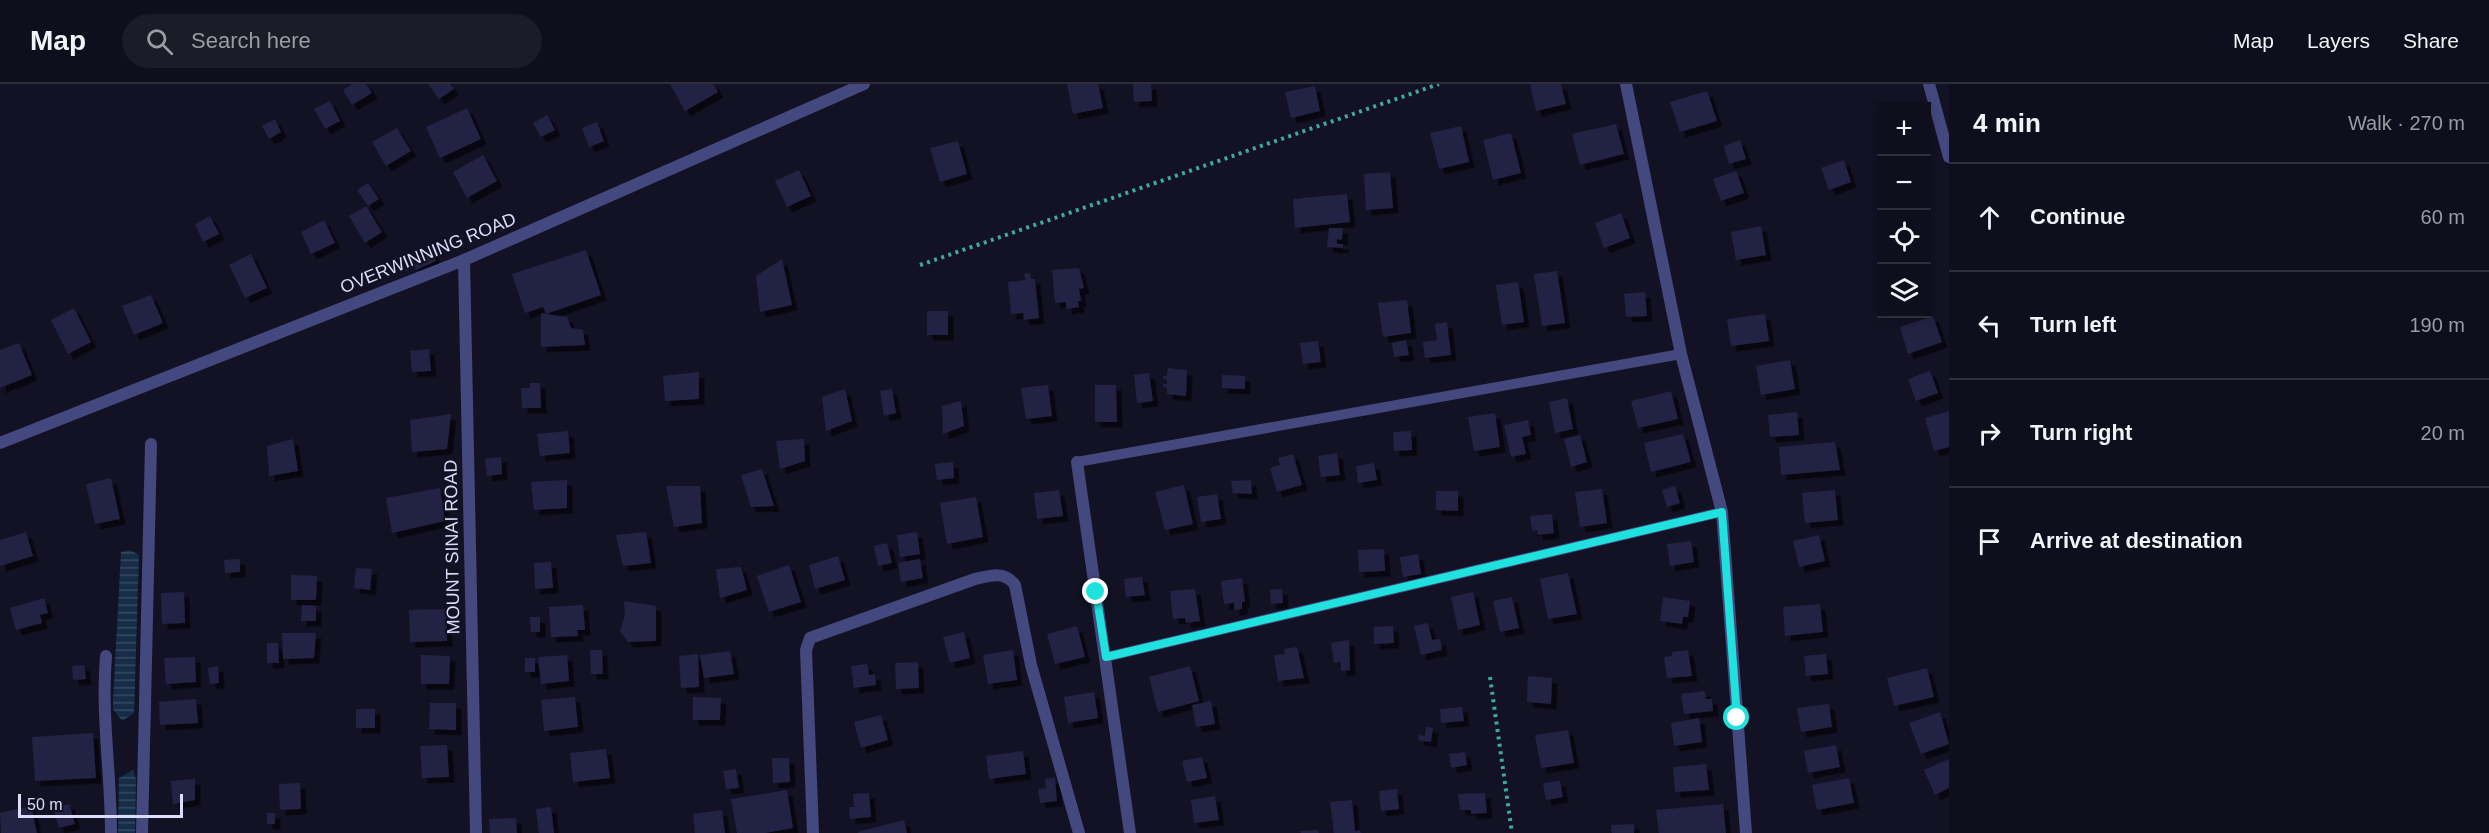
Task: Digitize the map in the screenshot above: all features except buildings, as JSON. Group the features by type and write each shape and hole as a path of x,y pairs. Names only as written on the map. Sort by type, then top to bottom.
{"street":[{"name":"OVERWINNING ROAD","path":"0,443 464,260 864,84"},
{"path":"1626,84 1681,354 1722,512 1746,833"},
{"path":"1929,84 1949,157"},
{"name":"MOUNT SINAI ROAD","path":"464,260 476,833"},
{"path":"142,833 151,444"},
{"path":"1077,462 1130,833"},
{"path":"813,833 806,650 810,638 975,579 1000,574 1010,577 1015,585 1031,665 1079,833"},
{"path":"106,656 103,691 111,788 111,833"}],"lane":[{"path":"1077,462 1681,354"},
{"path":"1106,657 1722,512"}],"path":[{"path":"920,265 1439,84"},
{"path":"1490,677 1512,833"}],"water":[{"path":"130,550 139,555 134,713 122,721 113,709 113,701 121,552"},
{"path":"133,770 136,779 135,833 118,833 119,778"}],"route":[{"path":"1096,592 1106,657 1722,512 1737,718"}]}
